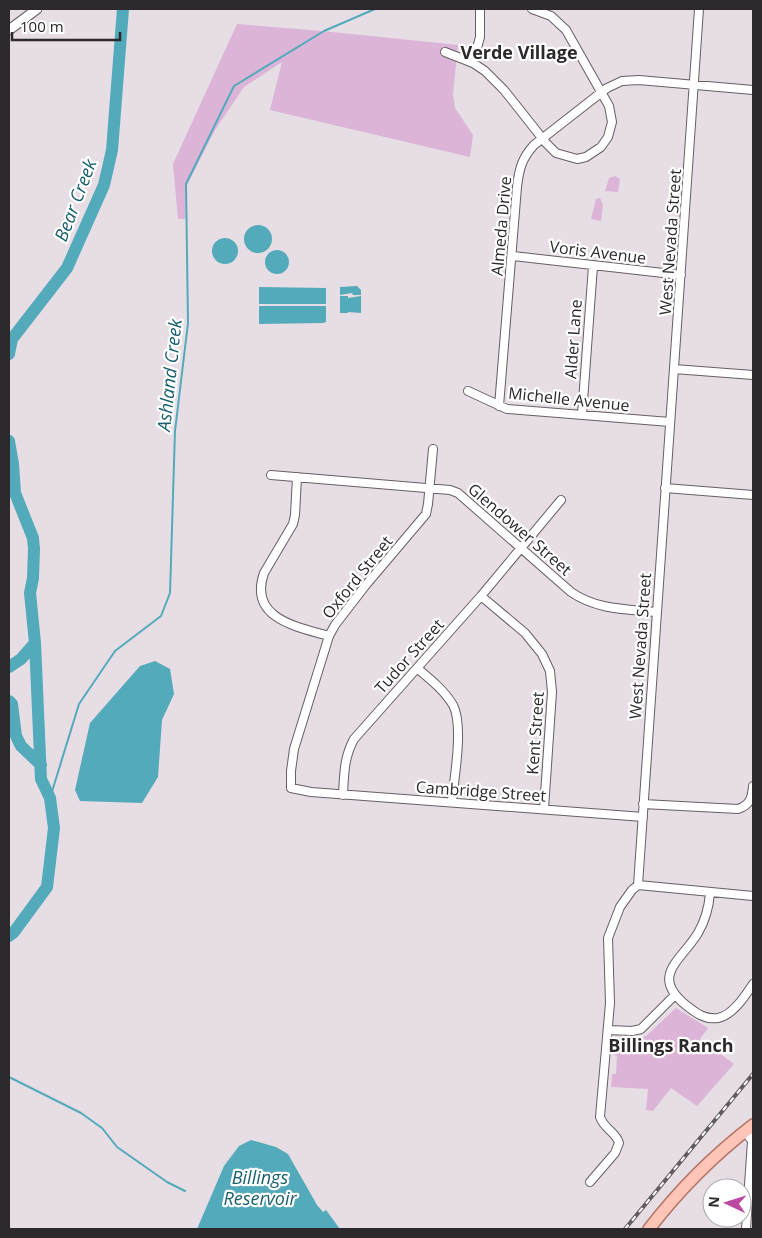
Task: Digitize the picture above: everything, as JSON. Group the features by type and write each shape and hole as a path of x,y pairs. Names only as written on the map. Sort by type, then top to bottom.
{"main road":[{"path":"648,1229 681,1190 710,1161 749,1128"}],"street":[{"path":"9,30 37,9"},
{"path":"473,63 480,37 480,9"},
{"path":"445,52 473,63 485,71 504,90 556,153 570,158 582,159 597,150 608,137 612,122 609,106 566,30 556,19 532,9"},
{"name":"West Nevada Street","path":"638,886 700,9"},
{"name":"Almeda Drive","path":"499,406 519,169 527,153 542,138 600,92 618,82 628,80 753,90"},
{"name":"Voris Avenue","path":"513,256 681,275"},
{"name":"Alder Lane","path":"582,415 593,266"},
{"path":"674,369 753,375"},
{"name":"Michelle Avenue","path":"468,391 507,409 670,422"},
{"name":"Oxford Street","path":"317,793 291,788 291,771 294,749 329,636 342,614 426,514 430,488 432,449"},
{"name":"Glendower Street","path":"271,475 450,490 458,493 571,592 582,599 608,608 656,612"},
{"path":"298,477 293,524 264,573 261,592 268,609 278,619 329,636"},
{"path":"665,488 753,494"},
{"name":"Tudor Street","path":"343,794 344,766 349,747 354,739 481,596 561,500"},
{"name":"Kent Street","path":"481,596 525,633 542,654 550,671 552,692 544,809"},
{"path":"417,668 438,687 455,710 458,735 452,802"},
{"path":"643,804 738,809 749,803 752,798 753,786"},
{"name":"Cambridge Street","path":"317,793 643,817"},
{"path":"590,1182 615,1153 619,1145 618,1139 604,1125 600,1117 609,1030 608,938 620,907 632,890 638,886 753,896"},
{"path":"710,893 702,926 670,970 670,985 674,996 699,1015 717,1018 730,1012 753,984"},
{"path":"609,1030 632,1031 641,1029 674,996"},
{"path":"746,1229 752,1140 749,1128"}],"shaded area":[{"path":"237,24 458,45 453,94 455,108 473,135 470,157 270,110 282,62 244,87 215,130 187,185 185,219 178,219 173,164"},
{"path":"615,176 620,179 618,192 605,191 609,178"},
{"path":"600,198 603,205 601,221 591,219 596,199"},
{"path":"676,1008 708,1028 700,1039 734,1064 697,1106 671,1088 653,1111 646,1110 648,1089 611,1087 612,1074 616,1074 617,1056 614,1055 616,1040 638,1039 646,1036"}],"water":[{"path":"258,225 268,229 272,239 268,249 258,253 248,249 244,239 248,229"},
{"path":"225,238 234,242 238,251 234,260 225,264 216,260 212,251 216,242"},
{"path":"277,250 285,254 289,262 285,270 277,274 269,270 265,262 269,254"},
{"path":"357,286 361,290 361,295 353,295 352,293 340,295 340,287"},
{"path":"259,287 326,288 326,304 259,304"},
{"path":"340,296 348,296 348,298 361,296 361,313 340,313"},
{"path":"259,306 326,306 326,322 259,324"},
{"path":"155,661 170,669 174,694 162,720 158,777 142,803 80,801 75,790 90,723 140,666"},
{"name":"Billings Reservoir","path":"251,1140 276,1147 288,1154 317,1205 323,1212 326,1210 340,1229 197,1229 224,1166 239,1146"}],"waterway":[{"name":"Bear Creek","path":"9,354 12,339 67,268 104,185 112,150 123,9"},
{"name":"Ashland Creek","path":"50,798 79,704 115,651 161,616 170,593 175,431 188,323 186,184 234,86 324,31 375,9"},
{"name":"Bear Creek","path":"9,441 15,493 33,538 33,578 30,593 35,643 41,779 50,798 54,828 47,887 9,936"},
{"name":"Bear Creek","path":"9,667 21,659 35,643"},
{"name":"Bear Creek","path":"9,701 12,704 16,736 21,746 41,765"},
{"path":"9,1077 81,1113 102,1128 117,1147 167,1182 185,1191"}],"railway":[{"path":"625,1229 753,1074"}],"district":[{"name":"Verde Village","path":"519,52"},
{"name":"Billings Ranch","path":"671,1045"}]}
